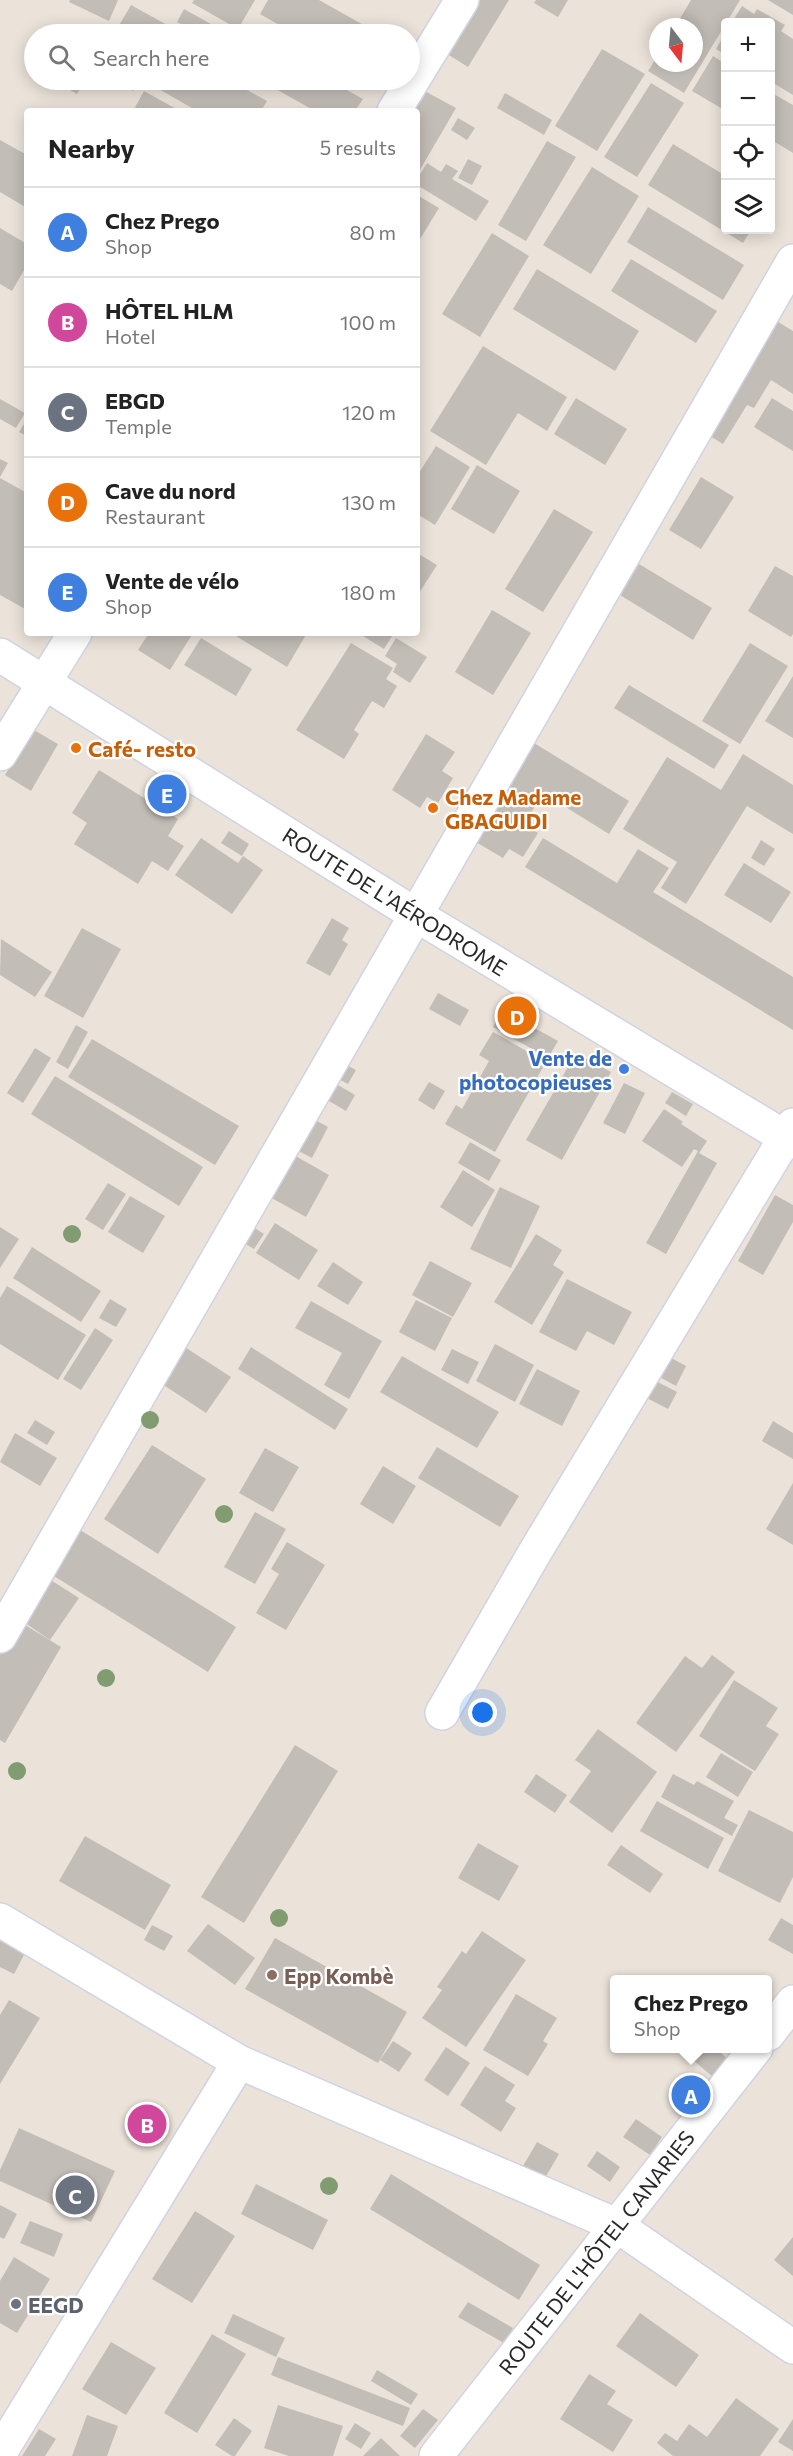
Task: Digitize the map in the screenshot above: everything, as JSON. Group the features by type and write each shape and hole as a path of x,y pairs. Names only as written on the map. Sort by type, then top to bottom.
{"street":[{"path":"420,69 462,0"},
{"path":"396,108 407,90"},
{"path":"0,1636 793,261"},
{"path":"0,754 73,636"},
{"name":"ROUTE DE L'AÉRODROME","path":"0,654 416,915 791,1135"},
{"path":"442,1713 535,1552 791,1135"},
{"path":"0,1920 239,2062 616,2225 793,2347"},
{"path":"772,2029 793,2002"},
{"name":"ROUTE DE L'HÔTEL CANARIES","path":"436,2456 753,2053"},
{"path":"0,2453 239,2062"}],"building":[{"path":"70,0 118,0 109,21 69,2"},
{"path":"194,0 255,0 241,24 229,24 192,3"},
{"path":"268,0 319,0 362,24 278,24 260,14"},
{"path":"476,0 509,0 468,67 444,52"},
{"path":"536,0 568,0 558,17 534,3"},
{"path":"691,0 740,0 729,18 721,18 721,32 703,61 703,18 680,18"},
{"path":"768,0 793,0 793,15"},
{"path":"131,5 165,24 120,24"},
{"path":"742,6 754,14 757,9 773,18 734,18"},
{"path":"184,9 211,24 181,24 177,22"},
{"path":"775,19 785,25 781,31 793,39 793,95 775,84"},
{"path":"721,40 721,52 716,49"},
{"path":"602,49 645,74 597,151 555,126"},
{"path":"713,56 721,61 721,108 692,91"},
{"path":"650,72 697,72 684,93"},
{"path":"651,83 684,103 637,177 604,157"},
{"path":"421,89 456,108 420,170 420,108 410,108"},
{"path":"161,90 247,90 267,101 263,108 192,108"},
{"path":"278,90 347,90 363,99 357,108 310,108"},
{"path":"144,91 175,108 135,108"},
{"path":"505,93 552,120 544,135 497,108"},
{"path":"775,95 793,105 793,153 775,142"},
{"path":"458,118 475,128 467,140 451,130"},
{"path":"0,140 24,153 24,206 0,192"},
{"path":"547,141 576,157 526,241 498,225"},
{"path":"673,144 721,173 721,230 648,185"},
{"path":"468,159 482,166 472,185 458,178"},
{"path":"427,163 441,172 446,164 458,171 452,179 489,201 476,221 420,187 420,174"},
{"path":"592,167 639,196 591,274 543,245"},
{"path":"420,197 439,208 420,239"},
{"path":"648,207 744,265 723,300 627,242"},
{"path":"0,228 24,242 24,270 12,291 0,284"},
{"path":"492,233 529,256 480,337 442,314"},
{"path":"728,234 749,234 743,243"},
{"path":"631,259 717,311 696,343 611,291"},
{"path":"537,269 639,331 615,371 513,309"},
{"path":"775,320 793,331 793,394 771,380 754,408 747,405 723,444 705,433"},
{"path":"483,346 567,397 547,431 518,413 486,465 430,431"},
{"path":"576,398 627,429 605,465 554,434"},
{"path":"772,398 793,411 793,451 754,427"},
{"path":"0,399 24,412 16,428 0,419"},
{"path":"24,424 24,434 19,432"},
{"path":"436,446 470,467 435,525 420,516 420,471"},
{"path":"0,459 8,463 0,477"},
{"path":"477,465 520,491 494,534 451,509"},
{"path":"701,477 734,497 701,549 669,530"},
{"path":"0,478 24,491 24,608 0,595"},
{"path":"554,509 593,532 543,612 505,589"},
{"path":"420,555 437,565 420,591"},
{"path":"639,564 712,608 693,640 620,595"},
{"path":"775,566 793,576 793,634 791,637 748,611"},
{"path":"492,610 531,633 493,695 455,672"},
{"path":"147,636 191,636 170,670 138,650"},
{"path":"236,636 305,636 287,667"},
{"path":"363,636 392,636 384,649"},
{"path":"201,638 252,669 236,696 184,665"},
{"path":"396,638 427,657 410,683 393,672 397,664 385,656"},
{"path":"351,643 393,668 386,679 397,686 384,708 372,701 354,730 359,734 344,759 296,730"},
{"path":"750,643 788,666 740,744 702,721"},
{"path":"793,676 793,738 765,721"},
{"path":"629,685 729,745 714,769 614,708"},
{"path":"32,729 58,744 31,791 5,775"},
{"path":"426,734 455,752 442,771 453,778 438,803 427,797 420,808 392,790"},
{"path":"529,740 629,801 609,834 543,793 524,825 538,833 523,857 509,849 503,858 469,838"},
{"path":"743,754 793,785 793,834 747,806 686,904 661,888 677,862 623,829 667,757 721,790"},
{"path":"99,770 178,819 168,836 184,846 168,871 152,861 138,884 74,844 87,823 72,813"},
{"path":"229,831 249,844 242,856 221,843"},
{"path":"201,838 238,863 243,856 263,870 232,914 175,875"},
{"path":"543,838 617,883 638,849 669,868 653,892 793,977 793,1030 525,867"},
{"path":"761,840 775,849 764,866 751,858"},
{"path":"744,863 791,892 771,923 724,895"},
{"path":"332,918 349,928 342,940 348,944 330,976 306,963"},
{"path":"82,928 121,949 83,1018 44,996"},
{"path":"1,939 52,972 35,997 0,975"},
{"path":"438,993 469,1010 460,1026 429,1009"},
{"path":"502,1010 558,1041 548,1058 493,1027"},
{"path":"76,1025 88,1032 68,1069 56,1062"},
{"path":"493,1032 546,1062 495,1152 445,1124 456,1105 462,1109 489,1061 479,1055"},
{"path":"92,1039 239,1126 215,1165 68,1077"},
{"path":"35,1048 51,1058 23,1103 7,1093"},
{"path":"576,1053 611,1072 562,1160 526,1140"},
{"path":"337,1060 356,1070 348,1084 329,1074"},
{"path":"55,1076 203,1167 179,1206 31,1114"},
{"path":"326,1078 355,1095 346,1111 317,1094"},
{"path":"429,1082 445,1091 434,1110 418,1100"},
{"path":"624,1083 645,1093 625,1134 603,1123"},
{"path":"672,1092 693,1104 686,1116 665,1103"},
{"path":"664,1109 683,1122 681,1124 707,1141 699,1153 717,1163 666,1254 646,1243 698,1151 694,1149 682,1167 642,1141"},
{"path":"304,1114 328,1127 312,1158 287,1145"},
{"path":"470,1142 501,1160 489,1181 458,1163"},
{"path":"292,1154 329,1175 306,1217 268,1196"},
{"path":"463,1170 495,1190 472,1227 440,1207"},
{"path":"108,1183 126,1194 103,1230 85,1219"},
{"path":"500,1187 540,1206 511,1268 470,1249"},
{"path":"775,1195 793,1205 793,1222 763,1275 738,1261"},
{"path":"130,1196 165,1216 143,1253 108,1232"},
{"path":"244,1221 264,1234 254,1249 234,1237"},
{"path":"275,1223 318,1250 299,1280 256,1253"},
{"path":"0,1227 19,1239 0,1268"},
{"path":"536,1234 562,1250 553,1265 564,1272 532,1325 494,1302"},
{"path":"32,1247 101,1291 81,1322 13,1278"},
{"path":"430,1261 472,1283 453,1317 412,1295"},
{"path":"333,1262 363,1282 348,1305 317,1286"},
{"path":"567,1279 632,1312 614,1345 587,1331 576,1351 539,1332"},
{"path":"7,1286 86,1335 58,1380 0,1344 0,1298"},
{"path":"110,1299 127,1309 116,1327 99,1318"},
{"path":"416,1300 452,1318 435,1351 399,1332"},
{"path":"311,1301 382,1341 349,1399 324,1385 342,1353 295,1328"},
{"path":"95,1328 113,1340 81,1390 63,1379"},
{"path":"177,1342 231,1377 206,1413 153,1378"},
{"path":"495,1344 534,1365 515,1402 476,1381"},
{"path":"251,1347 348,1409 335,1430 238,1369"},
{"path":"452,1349 479,1362 468,1384 441,1370"},
{"path":"664,1354 686,1366 676,1386 654,1374"},
{"path":"402,1356 499,1412 477,1448 380,1392"},
{"path":"537,1369 580,1391 562,1426 519,1404"},
{"path":"654,1380 677,1392 668,1409 645,1397"},
{"path":"35,1420 55,1432 47,1445 27,1433"},
{"path":"773,1421 793,1433 793,1459 762,1441"},
{"path":"15,1433 57,1458 40,1486 0,1462"},
{"path":"152,1445 206,1479 158,1554 104,1519"},
{"path":"437,1447 519,1496 500,1527 418,1478"},
{"path":"265,1448 299,1467 273,1512 239,1493"},
{"path":"383,1466 416,1486 393,1524 360,1504"},
{"path":"793,1483 793,1545 766,1529"},
{"path":"255,1512 286,1529 255,1584 224,1567"},
{"path":"77,1528 236,1627 208,1672 49,1573"},
{"path":"287,1542 325,1565 286,1630 256,1613 279,1574 271,1569"},
{"path":"46,1577 79,1598 50,1640 18,1618"},
{"path":"17,1620 61,1647 5,1743 0,1740 0,1649"},
{"path":"712,1655 735,1672 676,1752 636,1723 685,1656 702,1668"},
{"path":"734,1680 778,1708 766,1726 779,1734 755,1771 699,1736"},
{"path":"598,1729 657,1772 612,1833 569,1802 591,1771 575,1760"},
{"path":"295,1745 338,1771 244,1923 201,1897"},
{"path":"721,1753 753,1772 738,1797 706,1777"},
{"path":"536,1774 567,1795 555,1813 524,1792"},
{"path":"673,1774 694,1785 697,1781 734,1801 724,1818 738,1825 732,1836 661,1797"},
{"path":"657,1801 724,1838 708,1869 640,1831"},
{"path":"749,1810 793,1832 793,1877 780,1903 718,1871"},
{"path":"85,1836 171,1885 145,1930 59,1881"},
{"path":"478,1843 519,1866 499,1901 458,1878"},
{"path":"621,1845 663,1874 650,1893 607,1865"},
{"path":"781,1918 793,1925 793,1954 768,1940"},
{"path":"208,1924 255,1958 235,1985 187,1951"},
{"path":"152,1925 173,1936 164,1951 144,1940"},
{"path":"482,1931 526,1960 466,2047 422,2018 442,1990 437,1987 462,1951 466,1954"},
{"path":"275,1938 407,2012 378,2063 245,1989"},
{"path":"0,1939 25,1953 14,1974 0,1967"},
{"path":"516,1994 557,2018 543,2041 548,2044 528,2076 483,2050"},
{"path":"9,2000 40,2018 0,2084 0,2015"},
{"path":"393,2041 412,2053 399,2072 380,2060"},
{"path":"446,2047 470,2063 448,2096 424,2080"},
{"path":"685,2053 721,2053 729,2060 714,2078"},
{"path":"485,2066 515,2085 505,2101 516,2108 501,2132 460,2105"},
{"path":"692,2074 708,2087 689,2109 674,2095"},
{"path":"636,2119 662,2137 650,2155 623,2137"},
{"path":"19,2128 115,2171 91,2222 0,2181 0,2170"},
{"path":"537,2142 559,2154 545,2178 523,2166"},
{"path":"597,2151 620,2167 610,2182 587,2166"},
{"path":"391,2174 540,2265 519,2300 370,2209"},
{"path":"256,2184 328,2220 313,2250 241,2214"},
{"path":"0,2205 17,2214 4,2239 0,2237"},
{"path":"195,2211 235,2236 192,2303 152,2279"},
{"path":"30,2221 63,2234 54,2257 20,2243"},
{"path":"793,2237 793,2276 774,2260"},
{"path":"14,2257 50,2279 17,2333 0,2323 0,2281"},
{"path":"468,2302 513,2328 504,2343 458,2317"},
{"path":"640,2313 699,2355 676,2387 616,2346"},
{"path":"233,2314 285,2338 276,2357 224,2333"},
{"path":"212,2334 246,2354 197,2433 164,2413"},
{"path":"111,2342 156,2368 126,2415 82,2389"},
{"path":"278,2357 410,2408 403,2426 271,2375"},
{"path":"377,2370 418,2394 411,2405 371,2381"},
{"path":"589,2374 616,2391 607,2404 633,2420 613,2452 560,2419"},
{"path":"736,2398 779,2429 760,2456 673,2456 657,2443 665,2433 677,2441 689,2424 707,2437"},
{"path":"278,2405 343,2426 333,2456 289,2456 264,2448"},
{"path":"423,2409 438,2420 415,2448 400,2436"},
{"path":"87,2415 118,2426 107,2456 72,2456"},
{"path":"234,2418 252,2431 235,2456 232,2456 215,2445"},
{"path":"793,2419 793,2451 778,2442"},
{"path":"355,2423 371,2433 361,2449 345,2439"},
{"path":"39,2429 56,2439 45,2456 22,2456"},
{"path":"381,2438 400,2456 363,2456"}],"place":[{"name":"Café- resto","path":"76,748"},
{"name":"Vente de vélo","path":"167,794"},
{"name":"Chez Madame GBAGUIDI","path":"433,808"},
{"name":"Cave du nord","path":"517,1016"},
{"name":"Vente de photocopieuses","path":"624,1069"},
{"name":"Epp Kombè","path":"272,1975"},
{"name":"Chez Prego","path":"691,2095"},
{"name":"HÔTEL HLM","path":"147,2124"},
{"name":"EBGD","path":"75,2195"},
{"name":"EEGD","path":"16,2304"}]}
